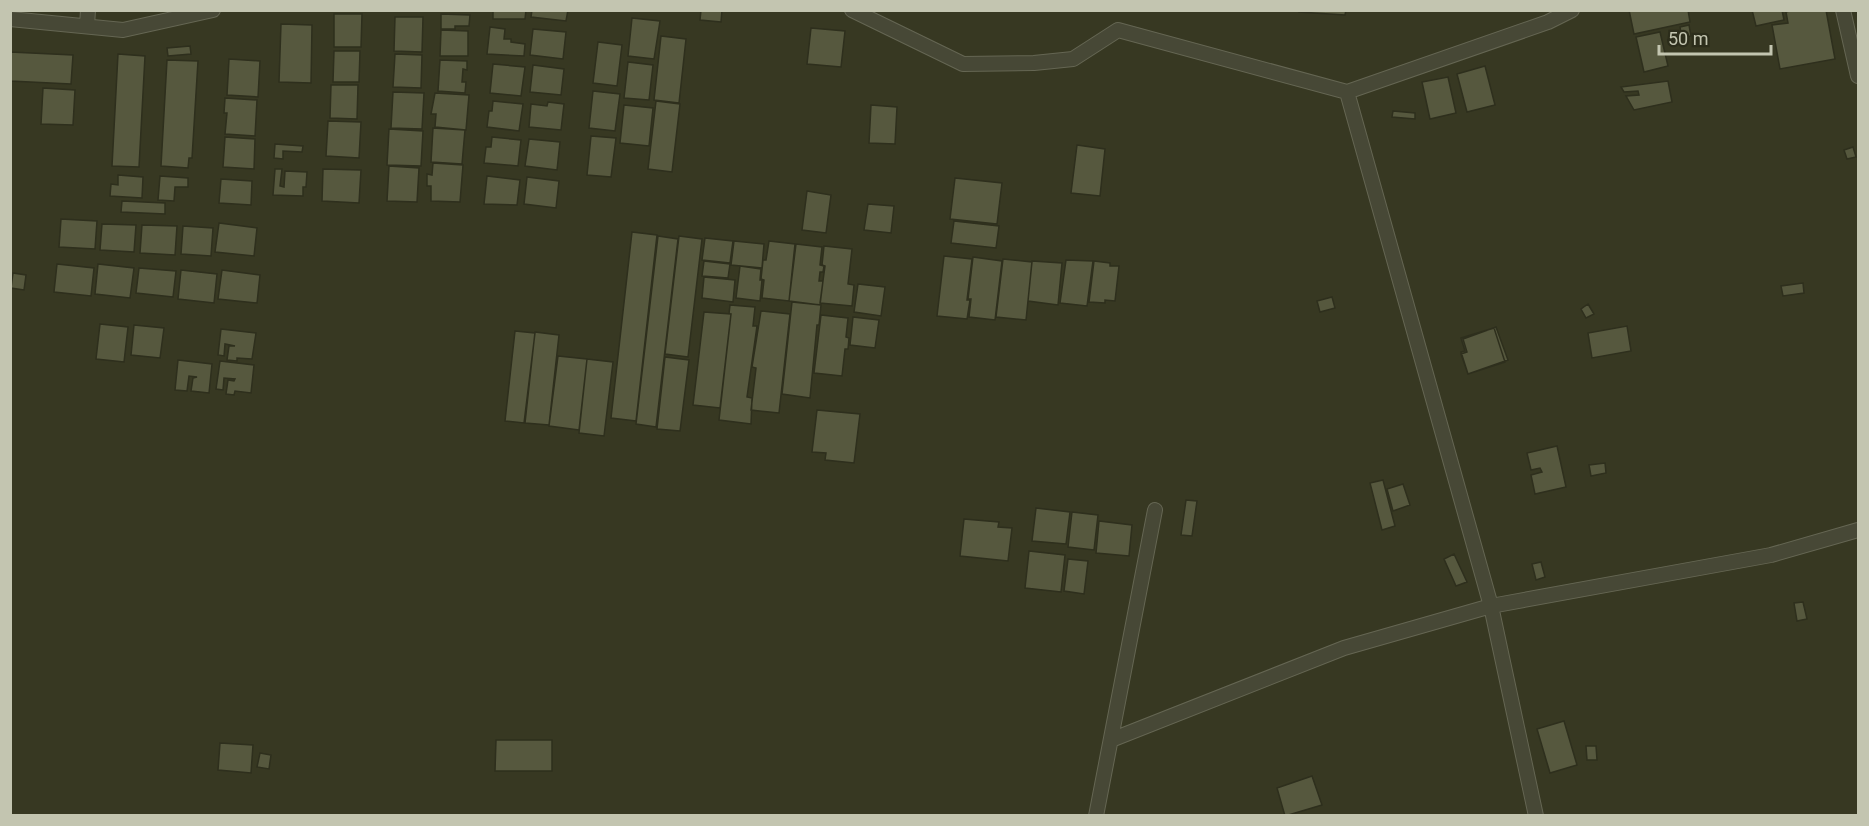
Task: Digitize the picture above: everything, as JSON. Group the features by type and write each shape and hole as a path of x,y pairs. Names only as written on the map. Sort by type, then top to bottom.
{"street":[{"path":"87,26 88,10"},
{"path":"10,19 123,30 213,10"},
{"path":"852,10 963,64 1034,63 1073,59 1118,30 1347,92 1548,22 1572,10"},
{"path":"1843,10 1858,76"},
{"path":"1347,92 1491,606 1536,816"},
{"path":"1096,816 1155,510"},
{"path":"1111,740 1344,648 1491,606 1771,555 1858,530"}],"building":[{"path":"493,10 526,10 525,19 493,19"},
{"path":"532,10 568,10 566,21 531,17"},
{"path":"701,10 722,10 721,22 700,20"},
{"path":"1299,10 1346,10 1345,15 1299,12"},
{"path":"1629,10 1688,10 1690,22 1634,34"},
{"path":"1752,10 1782,10 1784,20 1756,26"},
{"path":"1826,10 1835,59 1780,69 1772,25 1788,23 1786,12"},
{"path":"334,14 362,14 361,47 334,47"},
{"path":"441,14 470,15 469,26 441,29"},
{"path":"395,17 423,17 422,52 394,51"},
{"path":"632,18 660,21 654,59 628,56"},
{"path":"281,24 312,25 311,83 279,82"},
{"path":"1689,25 1691,36 1682,38 1680,27"},
{"path":"490,27 505,29 504,39 525,44 524,56 487,54"},
{"path":"811,28 845,31 841,67 807,64"},
{"path":"533,29 566,32 563,59 530,55"},
{"path":"441,30 468,31 468,56 440,56"},
{"path":"1660,32 1668,66 1644,72 1636,37"},
{"path":"661,36 686,39 679,103 654,100"},
{"path":"598,42 622,45 617,86 593,83"},
{"path":"190,46 191,54 168,56 167,48"},
{"path":"334,51 360,51 359,82 333,82"},
{"path":"10,52 73,55 71,84 10,81"},
{"path":"118,54 145,56 139,167 112,166"},
{"path":"395,54 422,55 421,88 393,87"},
{"path":"229,59 260,61 258,97 227,95"},
{"path":"167,60 198,61 192,158 189,158 188,168 161,166"},
{"path":"440,60 467,61 467,70 463,69 462,82 466,82 465,93 438,91"},
{"path":"628,62 653,65 649,100 624,98"},
{"path":"493,64 525,67 521,96 490,93"},
{"path":"533,65 564,69 561,95 530,92"},
{"path":"1485,66 1495,105 1467,112 1457,74"},
{"path":"1448,77 1456,113 1430,119 1422,82"},
{"path":"1668,81 1672,102 1634,110 1626,96 1639,95 1638,91 1624,92 1621,87"},
{"path":"331,85 358,85 357,119 330,118"},
{"path":"43,88 75,90 73,125 41,124"},
{"path":"593,91 620,94 615,131 589,128"},
{"path":"393,92 424,93 422,129 391,128"},
{"path":"435,93 469,95 466,130 435,127 436,114 431,114"},
{"path":"225,98 257,100 255,136 225,134 227,113 224,113"},
{"path":"493,101 523,104 519,131 487,127"},
{"path":"656,101 680,104 672,172 648,169"},
{"path":"548,102 564,104 561,130 529,127 531,104 547,106"},
{"path":"624,105 653,108 649,146 620,143"},
{"path":"871,105 897,107 895,144 869,143"},
{"path":"1393,111 1415,113 1415,119 1392,117"},
{"path":"328,121 361,122 359,158 326,156"},
{"path":"433,128 465,130 462,164 431,162"},
{"path":"389,129 423,131 421,166 387,165"},
{"path":"591,136 616,138 611,177 587,175"},
{"path":"225,137 255,139 254,169 223,167"},
{"path":"492,137 521,140 518,166 484,163 486,147 491,147"},
{"path":"529,139 560,142 557,170 525,166"},
{"path":"275,144 303,146 302,152 283,151 283,159 274,158"},
{"path":"1077,145 1105,149 1100,196 1071,193"},
{"path":"1853,147 1856,157 1847,159 1844,150"},
{"path":"433,163 463,165 460,202 431,201 431,186 427,186 427,174 432,175"},
{"path":"389,166 419,168 417,202 387,201"},
{"path":"275,169 282,169 280,186 284,187 285,171 307,172 303,196 273,195"},
{"path":"323,169 361,170 359,203 322,201"},
{"path":"118,175 143,177 142,198 110,196 111,184 118,185"},
{"path":"160,176 188,178 188,187 175,187 174,201 158,200"},
{"path":"487,176 520,180 517,205 484,204"},
{"path":"527,177 559,181 556,208 524,204"},
{"path":"955,178 1002,183 997,224 950,219"},
{"path":"221,179 252,181 251,205 219,203"},
{"path":"807,191 831,195 826,233 802,230"},
{"path":"122,201 165,203 165,214 121,212"},
{"path":"868,204 894,206 891,233 864,230"},
{"path":"61,219 97,221 95,249 59,247"},
{"path":"954,221 999,226 996,248 951,243"},
{"path":"219,223 257,228 254,256 215,252"},
{"path":"102,224 136,225 134,252 100,250"},
{"path":"142,225 177,226 175,255 140,253"},
{"path":"183,226 213,228 211,256 181,254"},
{"path":"632,232 657,235 636,421 611,418"},
{"path":"658,236 678,239 656,427 636,424"},
{"path":"679,236 702,239 688,357 665,354"},
{"path":"705,238 733,241 730,263 702,260"},
{"path":"734,241 764,244 762,268 731,265"},
{"path":"769,241 795,244 789,301 762,298 763,260 766,260"},
{"path":"796,244 822,247 820,265 824,266 823,272 820,272 819,281 823,281 820,305 789,301"},
{"path":"824,246 852,249 848,284 854,285 852,306 820,303 825,266 822,265"},
{"path":"944,256 972,259 967,319 937,316"},
{"path":"973,257 1002,261 995,320 969,317 971,299 968,299"},
{"path":"1003,259 1032,262 1026,320 996,317"},
{"path":"1066,260 1093,261 1087,306 1060,303"},
{"path":"704,261 730,264 728,278 702,276"},
{"path":"1032,261 1062,263 1058,305 1028,301"},
{"path":"1094,261 1119,266 1115,301 1089,302"},
{"path":"57,264 94,268 91,296 54,292"},
{"path":"98,264 134,268 130,298 95,294"},
{"path":"740,266 761,269 760,301 736,298"},
{"path":"139,268 176,271 173,297 136,293"},
{"path":"181,270 217,274 214,303 178,299"},
{"path":"222,270 260,275 257,303 218,299"},
{"path":"13,273 26,275 24,290 11,288"},
{"path":"704,277 735,280 733,302 702,298"},
{"path":"1803,283 1804,293 1783,296 1781,286"},
{"path":"858,284 885,287 881,316 854,312"},
{"path":"1332,297 1335,308 1320,312 1317,301"},
{"path":"792,302 821,305 810,398 782,394"},
{"path":"1588,304 1594,314 1586,318 1581,309"},
{"path":"730,305 755,307 753,326 757,326 747,397 752,398 751,424 719,420 731,314 729,314"},
{"path":"761,311 790,314 779,413 751,410 756,368 752,367"},
{"path":"704,312 731,314 720,408 693,405"},
{"path":"821,315 848,318 846,337 849,338 848,349 845,349 842,376 814,373"},
{"path":"853,317 879,320 875,348 850,345"},
{"path":"100,324 128,327 124,362 96,359"},
{"path":"134,325 164,328 160,358 131,355"},
{"path":"1627,326 1631,351 1592,358 1588,333"},
{"path":"1496,327 1508,360 1468,374 1461,354 1467,352 1463,339"},
{"path":"1494,328 1505,362 1468,374 1461,352 1465,351 1461,338"},
{"path":"221,329 256,333 252,359 227,360 229,346 235,346 225,344 224,356 218,355"},
{"path":"515,331 535,333 524,423 505,421"},
{"path":"535,332 559,335 549,425 525,423"},
{"path":"558,356 587,359 579,430 549,426"},
{"path":"665,357 689,360 680,431 657,429"},
{"path":"587,359 613,362 604,436 579,433"},
{"path":"178,360 212,364 209,393 191,391 193,378 197,377 189,376 187,391 175,390"},
{"path":"220,361 254,365 251,393 235,391 234,395 226,394 228,380 234,381 235,379 224,378 223,390 216,389"},
{"path":"817,410 860,414 854,463 825,460 826,453 812,452"},
{"path":"1557,446 1566,487 1535,494 1531,475 1542,472 1540,468 1531,470 1527,453"},
{"path":"1605,463 1606,473 1591,476 1589,465"},
{"path":"1383,480 1395,526 1382,530 1370,483"},
{"path":"1403,484 1410,505 1393,511 1387,489"},
{"path":"1186,500 1197,501 1192,536 1181,535"},
{"path":"1036,508 1070,512 1066,544 1032,541"},
{"path":"1072,512 1098,515 1094,550 1068,547"},
{"path":"964,519 999,522 998,527 1012,528 1008,561 960,556"},
{"path":"1099,521 1132,525 1129,556 1096,553"},
{"path":"1029,551 1065,555 1061,592 1025,588"},
{"path":"1454,554 1467,582 1456,586 1444,559"},
{"path":"1068,559 1088,561 1084,594 1064,591"},
{"path":"1541,562 1545,577 1536,580 1532,564"},
{"path":"1803,602 1807,619 1797,621 1794,603"},
{"path":"1564,721 1577,765 1550,773 1537,729"},
{"path":"496,740 552,740 552,771 495,771"},
{"path":"220,743 253,745 251,773 218,770"},
{"path":"1586,746 1596,746 1597,760 1587,760"},
{"path":"260,753 271,755 269,769 257,767"},
{"path":"1312,776 1322,805 1285,816 1277,788"}]}
